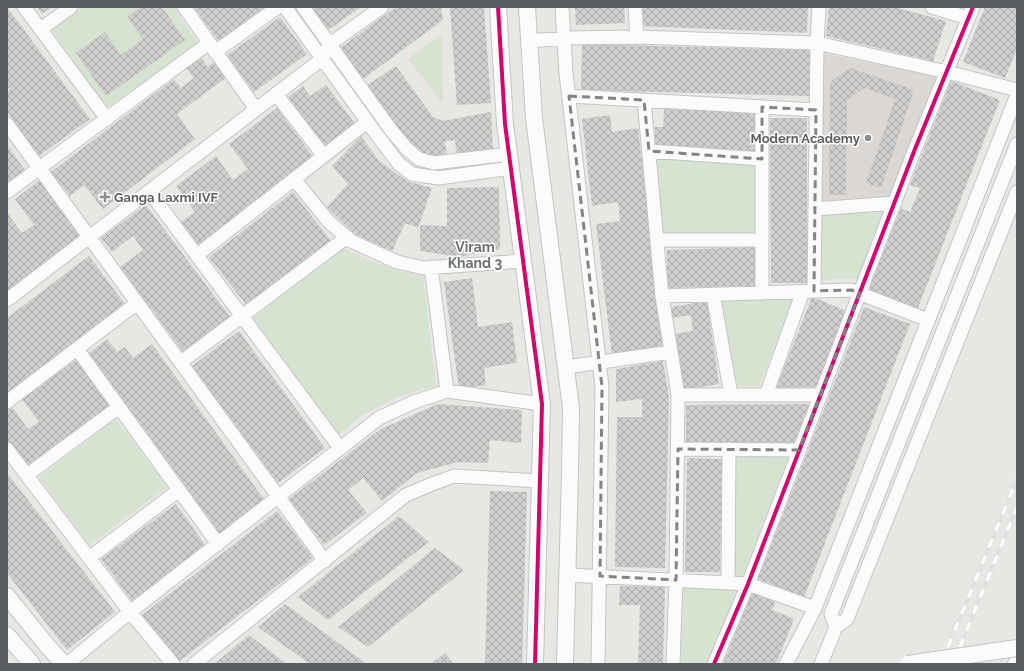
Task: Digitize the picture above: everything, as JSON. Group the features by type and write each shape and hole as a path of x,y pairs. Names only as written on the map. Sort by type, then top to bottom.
{"street":[{"path":"24,7 106,118"},
{"path":"41,29 71,7"},
{"path":"184,7 256,109"},
{"path":"7,192 106,118 212,47 278,7"},
{"path":"285,7 398,164 412,174 438,178 510,161"},
{"path":"303,7 391,130 407,149 419,158 434,163 510,161"},
{"path":"7,300 322,59 330,44 382,7"},
{"path":"498,7 505,118 542,404 536,664"},
{"path":"527,7 534,118 571,408 564,664"},
{"path":"562,7 569,96 602,387 598,664"},
{"path":"635,7 637,37"},
{"path":"766,396 809,291 815,209 817,43 819,7"},
{"path":"714,664 748,584 946,72 971,12 932,7"},
{"path":"529,41 564,38 637,37 817,43 946,72 1017,90"},
{"path":"276,94 324,156"},
{"path":"786,664 815,608 1017,95"},
{"path":"569,96 816,110"},
{"path":"644,100 662,296 678,395 676,580 673,664"},
{"path":"762,106 762,293"},
{"path":"197,255 367,122"},
{"path":"7,124 325,561"},
{"path":"836,627 831,614 1017,144"},
{"path":"649,151 762,159"},
{"path":"294,179 328,221 346,238 397,262 424,268 523,261"},
{"path":"149,191 340,448"},
{"path":"821,664 836,627 847,619 1017,192"},
{"path":"815,209 895,203"},
{"path":"181,362 346,238"},
{"path":"657,240 762,240"},
{"path":"432,267 447,391"},
{"path":"662,296 851,290 928,320"},
{"path":"713,294 731,395"},
{"path":"7,402 137,302"},
{"path":"77,349 218,544"},
{"path":"566,367 671,352"},
{"path":"67,664 130,612 379,418 414,402 447,391 542,404"},
{"path":"678,395 820,396"},
{"path":"26,475 119,407"},
{"path":"7,449 130,612 173,664"},
{"path":"678,449 799,450"},
{"path":"728,449 728,583"},
{"path":"194,664 406,495 454,476 540,480"},
{"path":"90,558 179,490"},
{"path":"567,575 748,584 815,608"},
{"path":"7,596 49,648 64,664"},
{"path":"7,635 32,664"},
{"path":"908,664 1017,648"}],"highlighted area":[{"path":"569,96 644,100 649,151 762,159 762,107 816,110 814,291 851,290 860,293 799,450 678,449 676,580 600,576 602,387"}],"shaded area":[{"name":"Modern Academy","path":"821,53 938,77 891,200 822,203"}],"green space":[{"path":"84,7 173,7 198,43 107,108 52,30"},
{"path":"442,34 443,104 408,59"},
{"path":"656,158 756,165 756,232 662,232"},
{"path":"883,211 859,278 822,280 822,213"},
{"path":"342,247 371,261 402,272 423,276 436,386 397,397 361,416 339,435 253,318"},
{"path":"794,298 759,386 735,386 720,299"},
{"path":"116,419 167,487 90,545 39,477"},
{"path":"736,454 790,454 742,577 734,577"},
{"path":"683,585 738,590 707,664 681,664"}],"building":[{"path":"7,7 90,119 39,156 7,111 7,92 10,90 7,85"},
{"path":"37,7 51,7 42,14"},
{"path":"141,7 162,7 185,40 106,96 76,53 105,32 121,55 143,39 127,17"},
{"path":"194,7 268,7 219,42"},
{"path":"312,7 361,7 328,30"},
{"path":"396,7 441,7 443,20 363,79 340,48"},
{"path":"450,7 484,7 491,103 457,105"},
{"path":"575,7 624,7 625,23 576,25"},
{"path":"641,7 808,7 807,33 640,26"},
{"path":"829,7 894,7 946,21 933,61 826,36"},
{"path":"985,7 1017,7 1017,49 1005,78 963,62"},
{"path":"280,17 307,54 254,92 227,55"},
{"path":"582,44 810,50 809,96 581,90"},
{"path":"201,57 208,67 215,61 227,77 177,114 195,139 103,209 84,185 70,196 51,172 174,79 181,88 194,78 186,68"},
{"path":"396,66 433,117 443,121 491,112 493,151 457,156 455,140 445,141 447,157 434,158 419,153 405,141 366,86"},
{"path":"850,68 914,90 881,188 866,183 895,99 864,88 847,101 846,195 829,195 830,82"},
{"path":"951,81 1000,100 917,310 868,290 901,208 910,212 920,188 910,185"},
{"path":"326,85 356,125 326,148 288,97 303,86 310,96"},
{"path":"277,108 314,158 198,245 181,222 195,212 176,186 216,156 233,180 248,169 229,144"},
{"path":"664,109 758,112 756,152 654,149 655,127 663,127"},
{"path":"610,115 612,132 638,128 663,350 612,356 596,224 620,221 618,202 592,206 582,119"},
{"path":"770,118 807,118 807,283 771,283"},
{"path":"361,136 379,161 407,181 432,188 418,228 405,223 392,251 356,235 327,207 348,184 332,166"},
{"path":"7,145 25,170 7,184"},
{"path":"41,179 83,237 7,293 7,213 22,233 34,225 15,199"},
{"path":"499,187 500,249 459,257 420,251 420,225 447,226 447,188"},
{"path":"293,192 331,241 247,306 209,257"},
{"path":"146,205 231,318 184,353 120,267 143,250 133,236 112,252 101,238"},
{"path":"755,247 755,286 667,288 667,250"},
{"path":"89,256 125,304 7,393 7,318"},
{"path":"472,278 478,327 512,322 517,363 484,368 486,385 459,389 444,282"},
{"path":"812,297 847,311 817,387 776,388"},
{"path":"707,301 719,384 684,390 675,334 693,331 691,315 672,318 671,307"},
{"path":"864,307 910,324 804,597 758,579"},
{"path":"239,331 325,448 278,483 192,366"},
{"path":"107,339 117,352 125,347 133,358 152,344 266,502 221,535 89,353"},
{"path":"77,359 110,406 27,467 7,441 7,411 12,407 28,429 39,422 22,399"},
{"path":"663,361 669,397 665,568 615,567 617,417 642,417 642,399 616,402 616,369"},
{"path":"438,404 522,410 521,443 490,440 488,463 458,462 417,473 382,501 363,478 348,490 367,513 324,545 289,499 381,429"},
{"path":"810,404 795,443 686,444 686,405"},
{"path":"687,458 722,459 720,572 685,572"},
{"path":"7,473 115,612 67,650 7,573"},
{"path":"490,491 527,492 522,664 485,664"},
{"path":"176,504 206,546 132,601 101,559"},
{"path":"277,511 313,558 178,662 142,615"},
{"path":"399,516 429,542 328,620 298,597"},
{"path":"435,548 464,570 368,647 338,627"},
{"path":"620,586 665,587 663,664 638,664 640,605 619,605"},
{"path":"752,592 776,602 772,610 794,619 776,664 723,664"},
{"path":"285,604 367,664 310,664 258,627"},
{"path":"249,635 284,662 282,664 214,664"},
{"path":"445,653 454,664 431,664"}],"railway":[{"path":"941,664 1017,479"},
{"path":"953,664 1017,507"}],"cycle path":[{"path":"498,7 505,124 542,404 535,664"},
{"path":"714,664 748,584 915,149 973,7"}],"place":[{"name":"Modern Academy","path":"868,138"},
{"name":"Ganga Laxmi IVF","path":"105,197"}],"district":[{"name":"Viram Khand 3","path":"475,256"}]}
